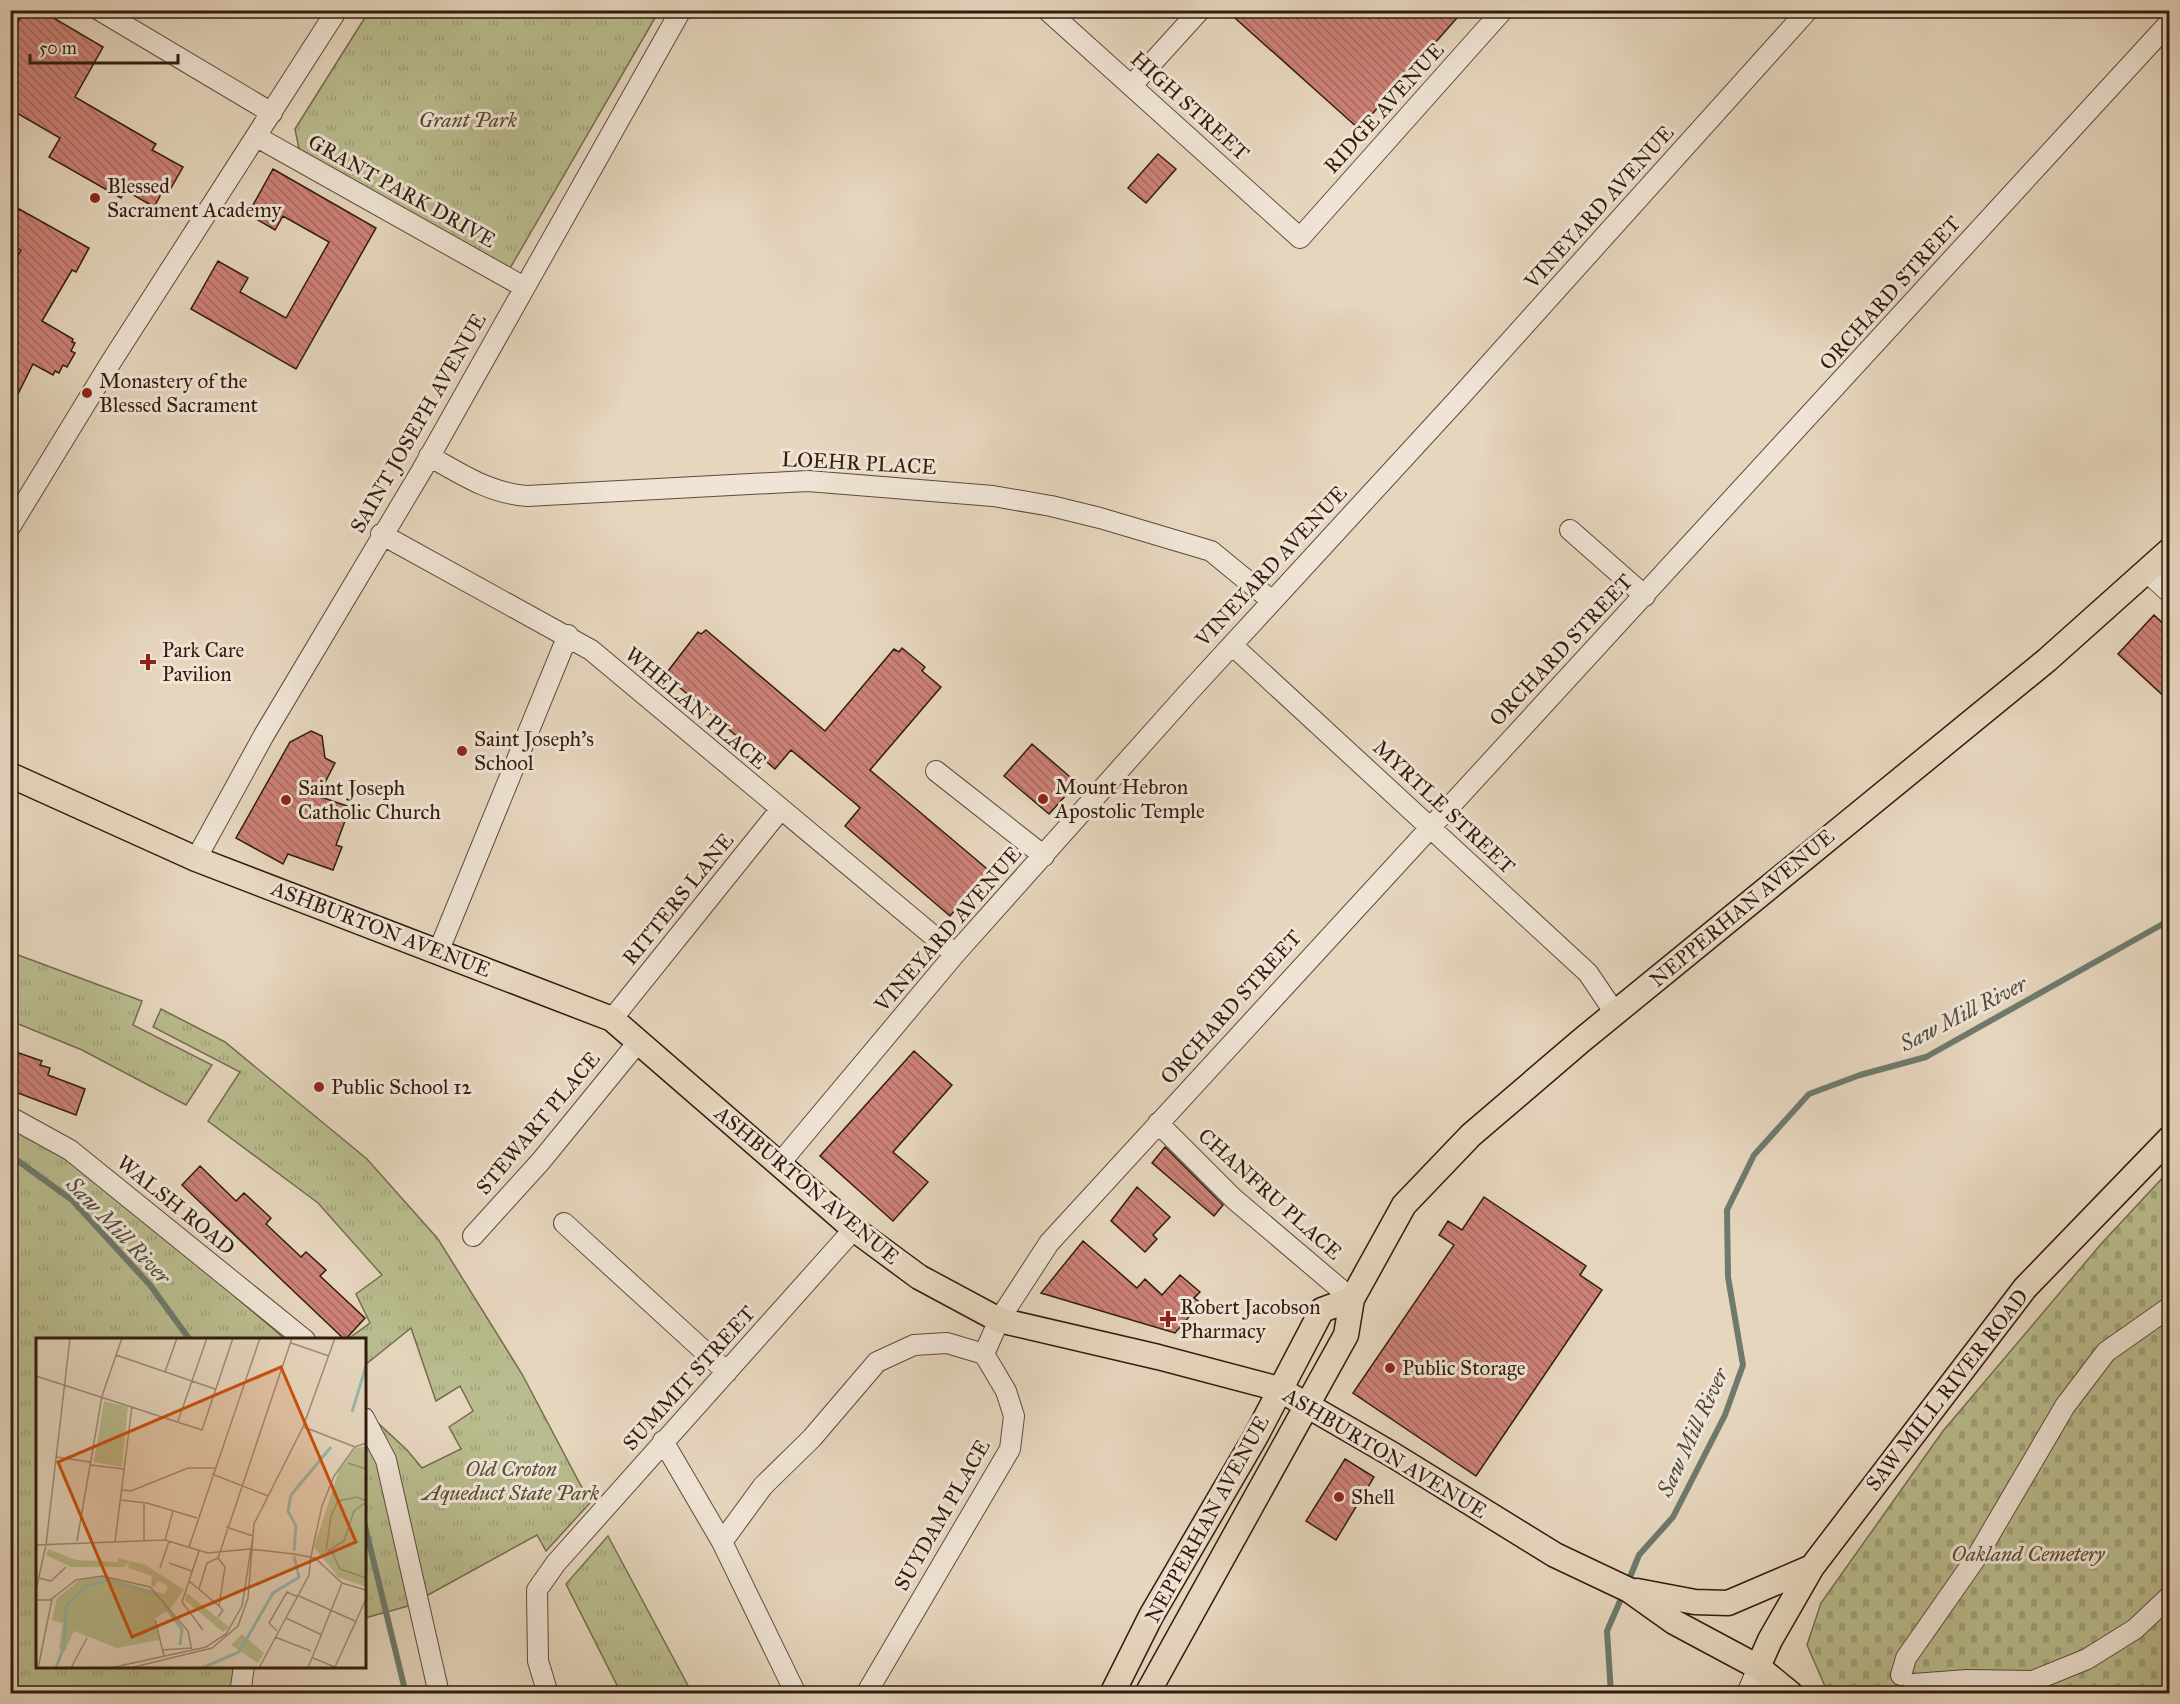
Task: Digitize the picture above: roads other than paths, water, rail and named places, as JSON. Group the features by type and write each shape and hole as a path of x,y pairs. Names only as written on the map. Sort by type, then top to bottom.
{"main road":[{"name":"NEPPERHAN AVENUE","path":"1147,1694 1346,1335 1352,1299 1404,1205 1471,1134 2047,660 2169,550"},
{"name":"ASHBURTON AVENUE","path":"10,775 196,859 439,950 612,1019 854,1229 919,1277 999,1320 1158,1357 1279,1389 1393,1455 1546,1550 1629,1590 1674,1622 1758,1667 1791,1694"},
{"name":"SAW MILL RIVER ROAD","path":"1758,1667 1770,1640 1812,1567 2025,1288 2169,1138"},
{"name":"NEPPERHAN AVENUE","path":"1112,1694 1151,1616 1256,1436 1322,1310 1352,1299"},
{"path":"1629,1590 1692,1601 1728,1603 1812,1567"}],"street":[{"path":"99,10 272,113"},
{"path":"10,526 117,352 337,10"},
{"name":"SAINT JOSEPH AVENUE","path":"196,859 264,735 429,456 681,10"},
{"name":"HIGH STREET","path":"1047,10 1300,238"},
{"path":"1132,85 1200,10"},
{"name":"RIDGE AVENUE","path":"1300,238 1503,10"},
{"name":"VINEYARD AVENUE","path":"780,1164 954,954 1808,10"},
{"name":"ORCHARD STREET","path":"984,1354 999,1320 1049,1243 1430,825 1645,596 2169,22"},
{"name":"GRANT PARK DRIVE","path":"257,137 524,287"},
{"name":"LOEHR PLACE","path":"429,456 484,488 504,494 527,496 808,480 993,496 1051,506 1211,551 1272,601"},
{"path":"1570,530 1645,596"},
{"name":"WHELAN PLACE","path":"381,534 591,650 954,954"},
{"path":"2147,572 2169,593"},
{"path":"439,950 568,636"},
{"name":"MYRTLE STREET","path":"1232,645 1588,973 1615,1014"},
{"path":"936,771 1044,856"},
{"name":"RITTERS LANE","path":"612,1019 780,810"},
{"name":"STEWART PLACE","path":"473,1236 541,1161 639,1041"},
{"name":"WALSH ROAD","path":"10,1117 70,1150 302,1338"},
{"name":"CHANFRU PLACE","path":"1158,1123 1234,1199 1352,1299"},
{"path":"564,1223 727,1372"},
{"name":"SUMMIT STREET","path":"548,1694 538,1661 537,1590 556,1563 663,1441 854,1229"},
{"path":"2169,1307 2106,1352 2065,1406 1976,1558 1906,1658 1908,1680 2033,1681 2087,1659 2135,1629 2169,1596"},
{"path":"722,1542 763,1486 812,1438 877,1362 914,1345 946,1343 984,1354"},
{"name":"SUYDAM PLACE","path":"866,1694 1010,1449 1014,1416 1006,1391 984,1354"},
{"path":"366,1422 386,1460 439,1694"},
{"path":"663,1441 722,1542 796,1694"},
{"path":"1747,1694 1758,1667"},
{"path":"240,1694 244,1668"}],"waterway":[{"name":"Saw Mill River","path":"1628,1582 1639,1555 1673,1517 1725,1415 1743,1365 1728,1277 1727,1210 1754,1155 1809,1094 1860,1075 1926,1057 2170,920"},
{"name":"Saw Mill River","path":"10,1155 72,1200 150,1285 189,1338"},
{"name":"Saw Mill River","path":"366,1530 406,1694"},
{"name":"Saw Mill River","path":"1611,1694 1607,1631 1624,1592"}],"place":[{"name":"Blessed Sacrament Academy","path":"95,198"},
{"name":"Monastery of the Blessed Sacrament","path":"87,393"},
{"name":"Park Care Pavilion","path":"148,662"},
{"name":"Saint Joseph's School","path":"462,751"},
{"name":"Mount Hebron Apostolic Temple","path":"1043,799"},
{"name":"Saint Joseph Catholic Church","path":"286,800"},
{"name":"Public School 12","path":"319,1087"},
{"name":"Robert Jacobson Pharmacy","path":"1168,1319"},
{"name":"Public Storage","path":"1390,1368"},
{"name":"Shell","path":"1339,1497"}],"park label":[{"name":"Grant Park","path":"468,120"},
{"name":"Old Croton Aqueduct State Park","path":"511,1481"},
{"name":"Oakland Cemetery","path":"2028,1554"}]}
